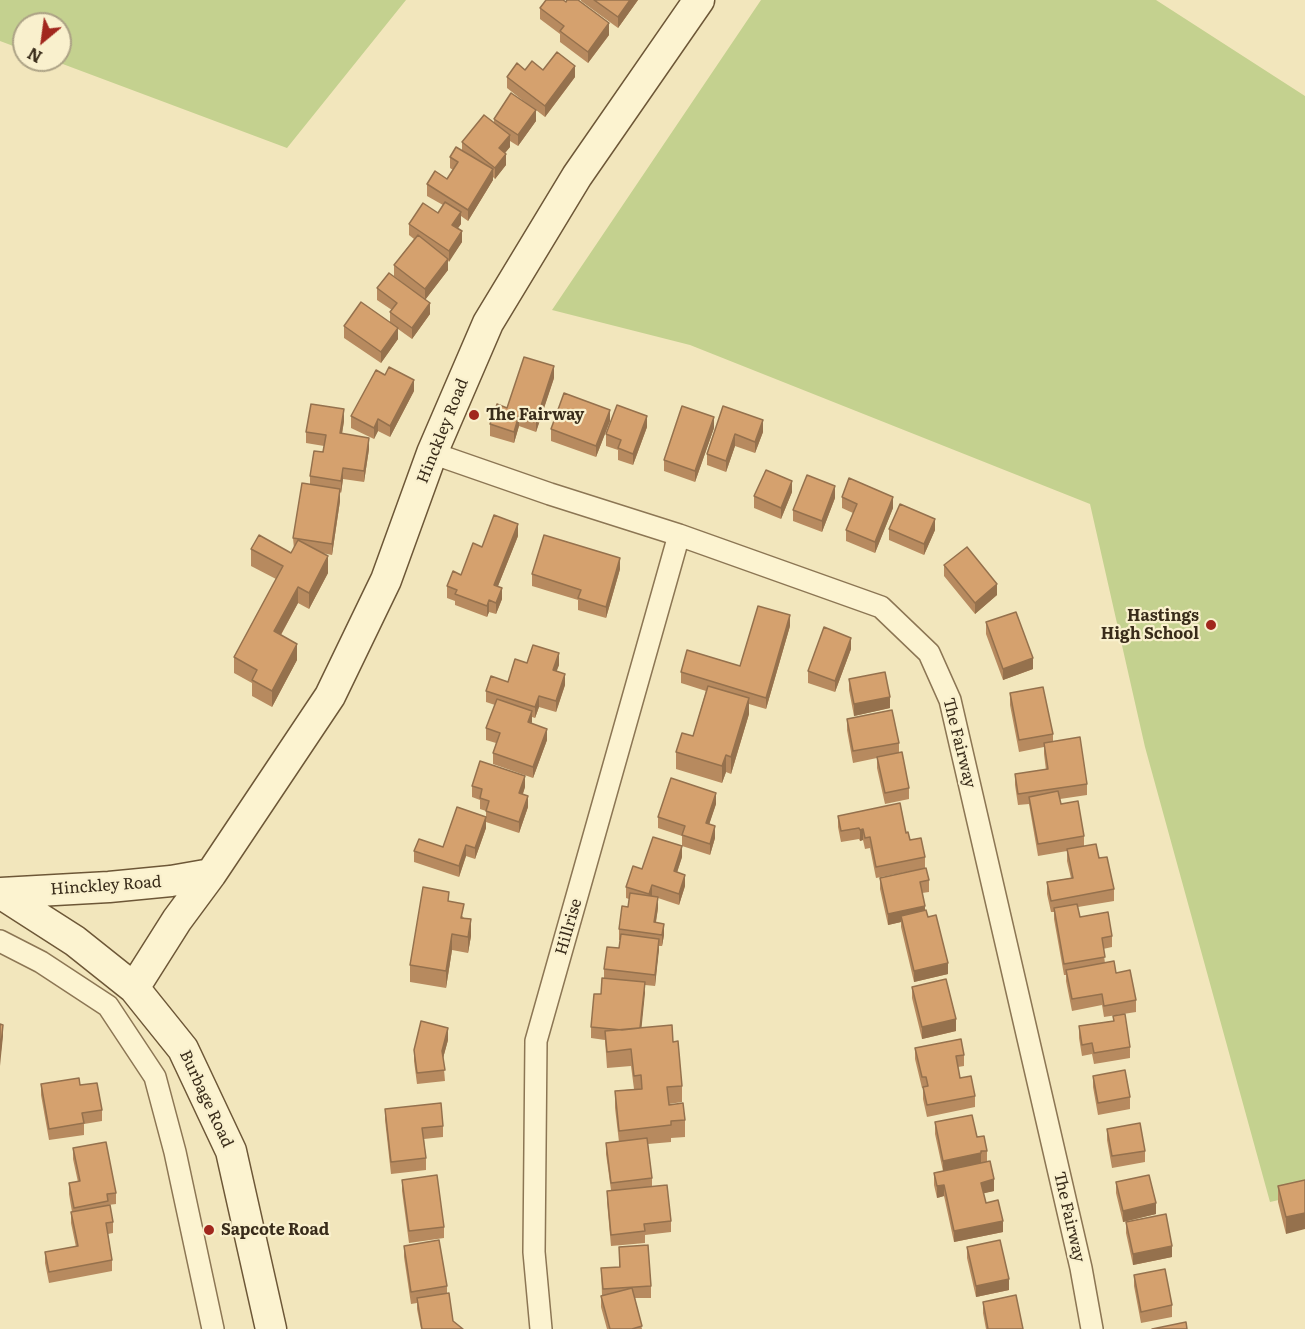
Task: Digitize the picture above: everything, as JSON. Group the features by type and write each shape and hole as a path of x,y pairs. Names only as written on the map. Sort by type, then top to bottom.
{"main road":[{"name":"Hinckley Road","path":"134,988 330,696 386,580 432,453 488,323 577,176 699,0"},
{"name":"Hinckley Road","path":"1,893 109,887 160,882 211,873"},
{"path":"1,893 75,941 134,988"},
{"name":"Burbage Road","path":"134,988 183,1049 231,1151 271,1329"}],"street":[{"name":"The Fairway","path":"432,453 679,535 881,607 929,653 950,700 1081,1268 1092,1329"},
{"name":"Hillrise","path":"541,1329 534,1252 536,1041 679,535"},
{"path":"0,941 41,962 108,1006 155,1077 175,1152 213,1329"}],"green space":[{"path":"0,0 406,0 287,148 72,67 72,12 12,12 12,46 0,41"},
{"name":"Hastings High School","path":"761,0 1156,0 1305,96 1305,1194 1270,1202 1145,747 1090,504 690,345 552,310"}],"building":[{"path":"546,0 566,2 567,0 578,0 609,23 588,52 560,31 564,26 540,8"},
{"path":"594,0 630,0 618,17"},
{"path":"557,52 575,66 545,106 507,77 517,63 525,70 532,61 543,70"},
{"path":"511,93 536,110 518,135 494,119"},
{"path":"484,115 510,135 499,148 506,154 495,168 462,142"},
{"path":"456,147 493,169 468,210 427,184 435,171 447,179 458,162 450,157"},
{"path":"445,202 461,212 452,225 462,231 449,251 409,224 423,203 438,213"},
{"path":"418,235 448,259 425,289 394,265"},
{"path":"389,273 430,303 412,328 390,312 397,303 377,288"},
{"path":"361,302 398,328 381,352 344,326"},
{"path":"524,357 554,366 536,421 519,415 514,432 490,424 497,404 507,408"},
{"path":"389,367 414,380 390,426 378,419 374,428 351,416 376,370 385,375"},
{"path":"564,393 610,410 596,446 551,429"},
{"path":"311,404 344,409 340,433 369,438 364,471 343,468 341,481 310,476 314,451 323,452 326,435 306,432"},
{"path":"617,405 647,416 633,454 618,448 621,440 606,434"},
{"path":"682,406 714,417 695,471 664,460"},
{"path":"723,406 763,420 755,442 735,434 726,461 707,454"},
{"path":"766,470 792,481 781,508 754,496"},
{"path":"807,475 835,486 822,521 793,510"},
{"path":"849,478 893,497 875,542 846,530 857,504 842,497"},
{"path":"302,483 340,489 332,544 293,538"},
{"path":"900,504 935,519 924,544 889,529"},
{"path":"494,515 518,524 494,585 502,588 496,603 489,600 487,606 455,594 457,590 447,586 453,571 461,575 473,543 482,547"},
{"path":"259,535 291,553 298,540 328,556 309,593 298,587 274,631 297,644 272,691 252,680 257,670 234,657 283,566 251,549"},
{"path":"544,535 620,558 606,607 578,598 581,590 532,574"},
{"path":"967,547 997,584 975,603 944,565"},
{"path":"758,606 790,615 766,698 681,672 687,650 740,666"},
{"path":"1016,612 1033,658 1003,669 986,622"},
{"path":"824,627 851,638 835,681 808,671"},
{"path":"533,645 559,653 553,670 565,674 556,701 539,696 535,707 486,691 491,676 508,682 515,659 527,663"},
{"path":"885,672 890,697 854,704 849,679"},
{"path":"708,686 749,698 731,757 726,755 722,766 676,752 682,733 693,736"},
{"path":"1043,687 1053,734 1019,740 1010,693"},
{"path":"497,699 532,711 528,722 547,729 533,767 493,753 500,733 486,728"},
{"path":"892,710 899,743 853,751 847,719"},
{"path":"1080,737 1087,784 1018,794 1015,774 1048,769 1044,743"},
{"path":"902,752 909,788 885,793 877,757"},
{"path":"480,761 525,776 519,793 528,796 519,822 486,811 489,801 480,798 482,789 472,786"},
{"path":"671,778 716,793 706,823 715,826 710,844 682,835 685,826 658,817"},
{"path":"1058,791 1061,804 1078,801 1084,836 1038,844 1029,797"},
{"path":"900,803 906,833 908,832 910,840 921,838 925,857 876,867 870,837 865,838 863,829 859,828 841,831 838,816"},
{"path":"457,807 486,817 475,848 466,845 459,866 414,851 419,839 443,847"},
{"path":"653,837 682,846 674,871 685,875 679,894 652,885 649,894 626,887 633,866 642,869"},
{"path":"1096,844 1099,858 1107,857 1114,889 1051,901 1047,882 1073,878 1067,849"},
{"path":"926,868 929,880 920,882 925,906 888,914 880,878"},
{"path":"423,887 449,892 448,901 464,904 461,918 471,919 468,937 452,934 446,971 410,965"},
{"path":"630,893 658,897 654,922 664,924 662,935 619,929 622,906 628,907"},
{"path":"1077,904 1080,917 1108,912 1112,936 1102,938 1105,957 1064,964 1054,908"},
{"path":"926,910 928,917 936,915 948,963 914,971 901,916"},
{"path":"621,934 659,939 655,975 604,969 607,947 619,948"},
{"path":"1114,961 1116,973 1130,970 1136,1000 1104,1006 1102,994 1072,999 1066,970"},
{"path":"602,978 645,982 640,1028 622,1030 591,1027 594,994 601,994"},
{"path":"946,979 956,1019 922,1027 912,987"},
{"path":"1125,1014 1130,1047 1094,1053 1092,1043 1082,1045 1079,1026 1114,1021 1113,1016"},
{"path":"421,1021 448,1028 442,1051 445,1070 417,1073 414,1050"},
{"path":"0,1024 3,1025 0,1054"},
{"path":"672,1025 673,1042 678,1041 682,1086 667,1087 669,1105 683,1103 685,1120 671,1121 671,1125 619,1131 615,1091 642,1089 641,1075 634,1076 631,1049 607,1052 605,1031"},
{"path":"961,1039 964,1055 956,1056 960,1078 971,1076 975,1096 927,1105 923,1087 928,1086 926,1077 922,1077 915,1048"},
{"path":"1125,1070 1130,1097 1098,1103 1093,1076"},
{"path":"79,1078 80,1085 97,1083 102,1110 82,1113 84,1123 49,1129 41,1084"},
{"path":"441,1103 443,1126 422,1128 426,1158 391,1162 385,1109"},
{"path":"972,1115 977,1137 984,1136 987,1151 943,1161 935,1122"},
{"path":"1140,1123 1145,1151 1112,1156 1107,1129"},
{"path":"647,1138 652,1178 611,1183 606,1143"},
{"path":"106,1142 116,1193 107,1194 108,1201 74,1208 69,1183 80,1181 73,1148"},
{"path":"990,1161 994,1179 981,1183 986,1203 998,1200 1003,1221 954,1231 944,1185 937,1186 934,1173"},
{"path":"437,1175 444,1227 409,1231 402,1180"},
{"path":"1149,1175 1156,1203 1123,1211 1116,1182"},
{"path":"1305,1180 1305,1213 1286,1217 1278,1186"},
{"path":"667,1185 671,1221 644,1224 645,1231 611,1235 607,1191"},
{"path":"110,1205 113,1222 106,1223 112,1260 49,1272 45,1252 78,1246 71,1212"},
{"path":"1166,1214 1172,1246 1133,1254 1126,1222"},
{"path":"439,1240 447,1286 411,1292 404,1246"},
{"path":"1000,1240 1009,1279 976,1286 967,1247"},
{"path":"648,1245 651,1286 603,1289 601,1268 620,1267 619,1247"},
{"path":"1165,1269 1172,1305 1141,1312 1134,1275"},
{"path":"632,1288 642,1326 632,1329 610,1329 601,1296"},
{"path":"449,1293 453,1321 463,1329 422,1329 417,1298"},
{"path":"1016,1295 1023,1329 988,1329 983,1302"},
{"path":"1186,1322 1187,1329 1152,1329"}],"place":[{"name":"The Fairway","path":"474,415"},
{"name":"Hastings High School","path":"1211,625"},
{"name":"Sapcote Road","path":"209,1230"}]}
